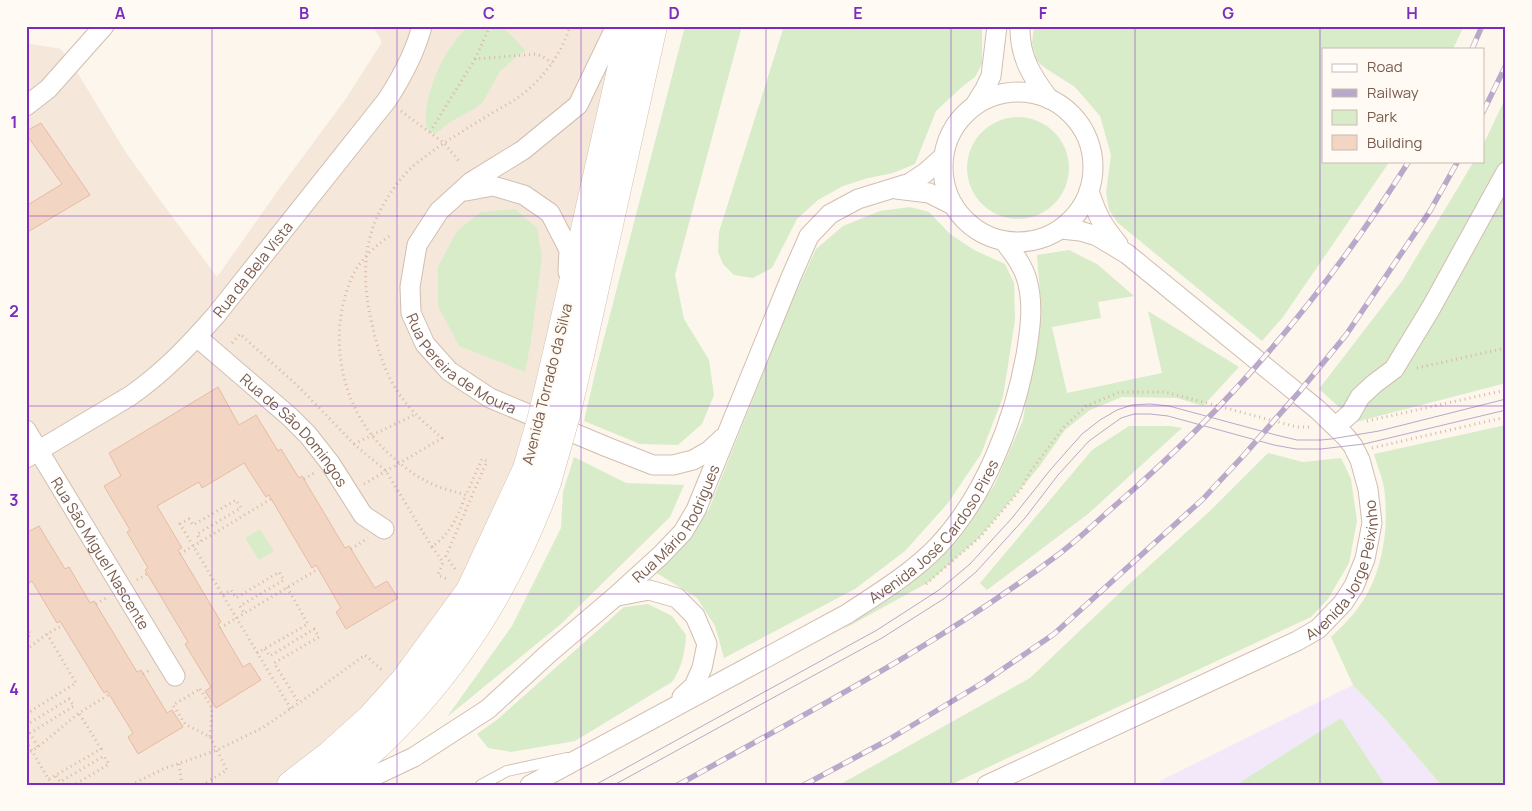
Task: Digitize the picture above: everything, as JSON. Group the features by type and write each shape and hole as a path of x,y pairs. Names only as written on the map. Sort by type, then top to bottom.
{"main road":[{"name":"Avenida Torrado da Silva","path":"291,785 330,755 370,719 405,680 470,591 537,475 566,415 569,352 567,305 630,26"},
{"name":"Avenida Torrado da Silva","path":"569,352 653,26"},
{"name":"Avenida Torrado da Silva","path":"331,785 367,755 406,716 444,672 463,646 511,567 525,538 537,475"}],"street":[{"path":"26,106 48,89 104,26"},
{"name":"Rua da Bela Vista","path":"32,455 130,396 160,374 197,337 387,100 409,62 422,26"},
{"name":"Rua Pereira de Moura","path":"616,26 578,105 523,150 471,182 439,211 417,245 410,287 412,313 425,344 449,370 490,398 653,465 673,466 693,460 710,451 726,435"},
{"path":"974,106 992,97 1011,92 1030,93 1049,99 1068,111 1082,128 1091,148 1093,170 1089,192 1078,212 1061,228 1043,238 1024,242 1004,241 984,234 966,222 953,205 946,190 943,174 943,157 948,138 959,120 974,106 991,76 997,26"},
{"path":"1020,26 1024,57 1034,80 1049,99"},
{"name":"Rua Mário Rodrigues","path":"355,785 414,756 488,709 549,653 661,556 683,532 696,510 809,236 830,214 858,198 895,189 910,183 943,157"},
{"path":"1336,426 1351,413 1360,397 1394,369 1431,308 1506,172"},
{"name":"Rua Pereira de Moura","path":"439,211 468,190 493,186 524,194 550,213 569,250 567,305"},
{"name":"Rua Mário Rodrigues","path":"895,189 929,193 953,205"},
{"path":"1089,192 1097,214 1105,228 1127,254"},
{"path":"1061,228 1097,236 1127,254"},
{"name":"Avenida José Cardoso Pires","path":"530,785 847,614 912,569 938,545 950,531 988,472 1018,395 1029,337 1030,297 1027,278 1016,257 1004,241"},
{"name":"Avenida Jorge Peixinho","path":"987,785 1298,641 1318,629 1343,603 1354,586 1365,559 1372,523 1368,489 1360,460 1353,446 1336,426 1318,410 1127,254"},
{"name":"Rua de São Domingos","path":"197,337 290,417 308,435 330,463 363,515 384,529"},
{"name":"Rua São Miguel Nascente","path":"26,430 32,455 175,676"},
{"name":"Avenida José Cardoso Pires","path":"616,596 649,590 677,598 695,616 707,644 702,668 694,686 668,710"}],"lane":[{"path":"481,785 507,771 586,754"}],"path":[{"path":"430,132 476,59 490,26"},
{"path":"476,59 536,54 552,63"},
{"path":"387,100 444,143 459,161"},
{"path":"392,234 367,254 353,274 346,294 340,319 339,346 345,384 355,408 372,435 397,460 427,482 466,495"},
{"path":"219,357 240,334 300,387 354,444 386,471 443,562 438,575 449,580"},
{"path":"1394,369 1404,371 1506,348"},
{"path":"1030,472 1063,428 1086,406 1120,392 1165,392 1297,426 1336,426 1352,425 1506,390"},
{"path":"354,444 416,414"},
{"path":"1367,449 1506,417"},
{"path":"432,547 453,526 482,459 487,461 446,556 455,569"},
{"path":"180,554 271,499"},
{"path":"201,541 197,534 240,508 236,500 193,526 189,519 180,524 291,709"},
{"path":"220,628 318,569"},
{"path":"223,595 231,590 236,598 279,572 284,580 240,606 244,613"},
{"path":"258,653 308,624 287,587"},
{"path":"26,650 46,634 62,625"},
{"path":"26,628 30,635 26,637"},
{"path":"265,649 270,656 314,629 319,637 274,663 299,703"},
{"path":"26,714 76,683 46,634"},
{"path":"131,785 163,769 217,750 262,728 365,655 382,670"},
{"path":"202,785 227,770 210,737 212,708 200,689 173,705 184,724 210,737"},
{"path":"26,754 38,747 79,713 110,694"},
{"path":"26,725 69,699 74,706 30,733 38,747"},
{"path":"49,779 101,749 79,713"},
{"path":"26,740 52,785"},
{"path":"56,776 60,782 104,756 109,764 74,785"},
{"path":"179,764 182,785"}],"shaded area":[{"path":"373,26 642,26 549,438 348,761 315,785 26,785 26,43 61,49 71,62 125,151 217,277 345,100 382,42"},
{"path":"1353,685 1386,720 1441,785 1162,785 1160,781"}],"green space":[{"path":"468,26 502,27 526,51 500,71 483,102 450,122 435,134 426,128 426,108 429,94 447,53"},
{"path":"685,26 742,26 675,275 684,319 709,360 714,395 702,424 678,445 640,444 584,421"},
{"path":"784,26 982,26 982,64 975,77 936,111 915,164 893,173 843,186 818,200 797,219 772,268 753,278 734,275 723,264 718,252 719,232"},
{"path":"1034,26 1464,26 1453,48 1322,48 1322,162 1389,162 1283,317 1262,341 1118,223 1109,210 1106,193 1111,155 1100,116 1075,87 1037,61 1032,43"},
{"path":"1506,97 1506,383 1356,422 1319,389 1402,281 1473,162 1484,162 1484,143"},
{"path":"1018,117 1037,121 1054,132 1065,149 1069,168 1065,187 1054,204 1037,215 1018,219 999,215 982,204 971,187 967,168 971,149 982,132 999,121"},
{"path":"910,207 929,212 950,234 974,250 1005,264 1014,283 1015,320 1003,397 981,454 948,503 905,551 855,589 724,658 715,626 697,598 655,572 684,542 709,509 791,303 816,249 843,226 880,211"},
{"path":"515,209 537,228 542,257 525,372 459,346 438,306 438,267 457,231 481,212"},
{"path":"1069,250 1097,264 1134,296 1098,302 1101,318 1052,327 1067,393 1162,373 1148,311 1239,367 1203,406 1177,398 1122,397 1090,410 1065,430 1039,467 980,537 929,582 842,630 936,563 994,486 1023,420 1041,306 1037,255"},
{"path":"1506,425 1506,785 1441,785 1386,720 1353,685 1331,637 1364,599 1372,585 1382,553 1385,536 1386,503 1383,484 1374,454"},
{"path":"1129,426 1169,426 1182,428 1088,514 987,590 980,583 1092,450"},
{"path":"1268,453 1303,462 1341,458 1351,479 1357,521 1349,563 1328,599 1311,617 950,785 839,785 1030,678 1211,510"},
{"path":"574,457 626,483 684,485 670,517 561,624 447,717 512,626 561,528 563,492"},
{"path":"260,529 274,551 259,560 245,538"},
{"path":"648,604 672,616 686,635 682,660 672,682 575,741 511,752 488,748 477,734 498,719 624,607"},
{"path":"1341,718 1385,785 1236,785"}],"building":[{"path":"41,123 90,195 26,233 26,206 62,184 26,134 26,131"},
{"path":"218,387 239,425 256,415 278,451 281,449 299,478 302,476 345,548 349,546 375,588 387,581 398,598 346,629 336,612 341,608 316,565 312,568 269,495 266,497 244,463 202,488 199,482 157,506 182,548 178,550 221,622 218,624 243,667 250,663 261,680 216,708 205,691 211,687 185,644 188,642 145,570 148,568 127,532 130,530 104,486 121,476 109,453"},
{"path":"39,526 65,569 69,567 90,603 94,601 137,672 141,670 167,713 172,710 183,727 138,754 128,737 133,733 107,691 104,693 60,621 57,623 32,581 26,585 26,533"}],"tram line":[{"path":"595,785 877,630 939,590 970,564 1012,518 1082,434 1117,410 1132,405 1169,406 1297,440 1321,440 1379,431 1506,399"},
{"path":"614,785 882,638 945,598 976,572 1025,518 1058,475 1089,441 1121,418 1134,414 1168,416 1274,445 1296,449 1321,449 1364,444 1506,410"}],"railway":[{"path":"1472,48 1482,26"},
{"path":"1484,110 1506,65"},
{"path":"678,785 918,649 1010,589 1079,538 1200,426 1276,343 1346,255 1408,162"},
{"path":"804,785 888,740 984,682 1054,634 1203,499 1300,391 1346,335 1430,211 1457,162"}]}
